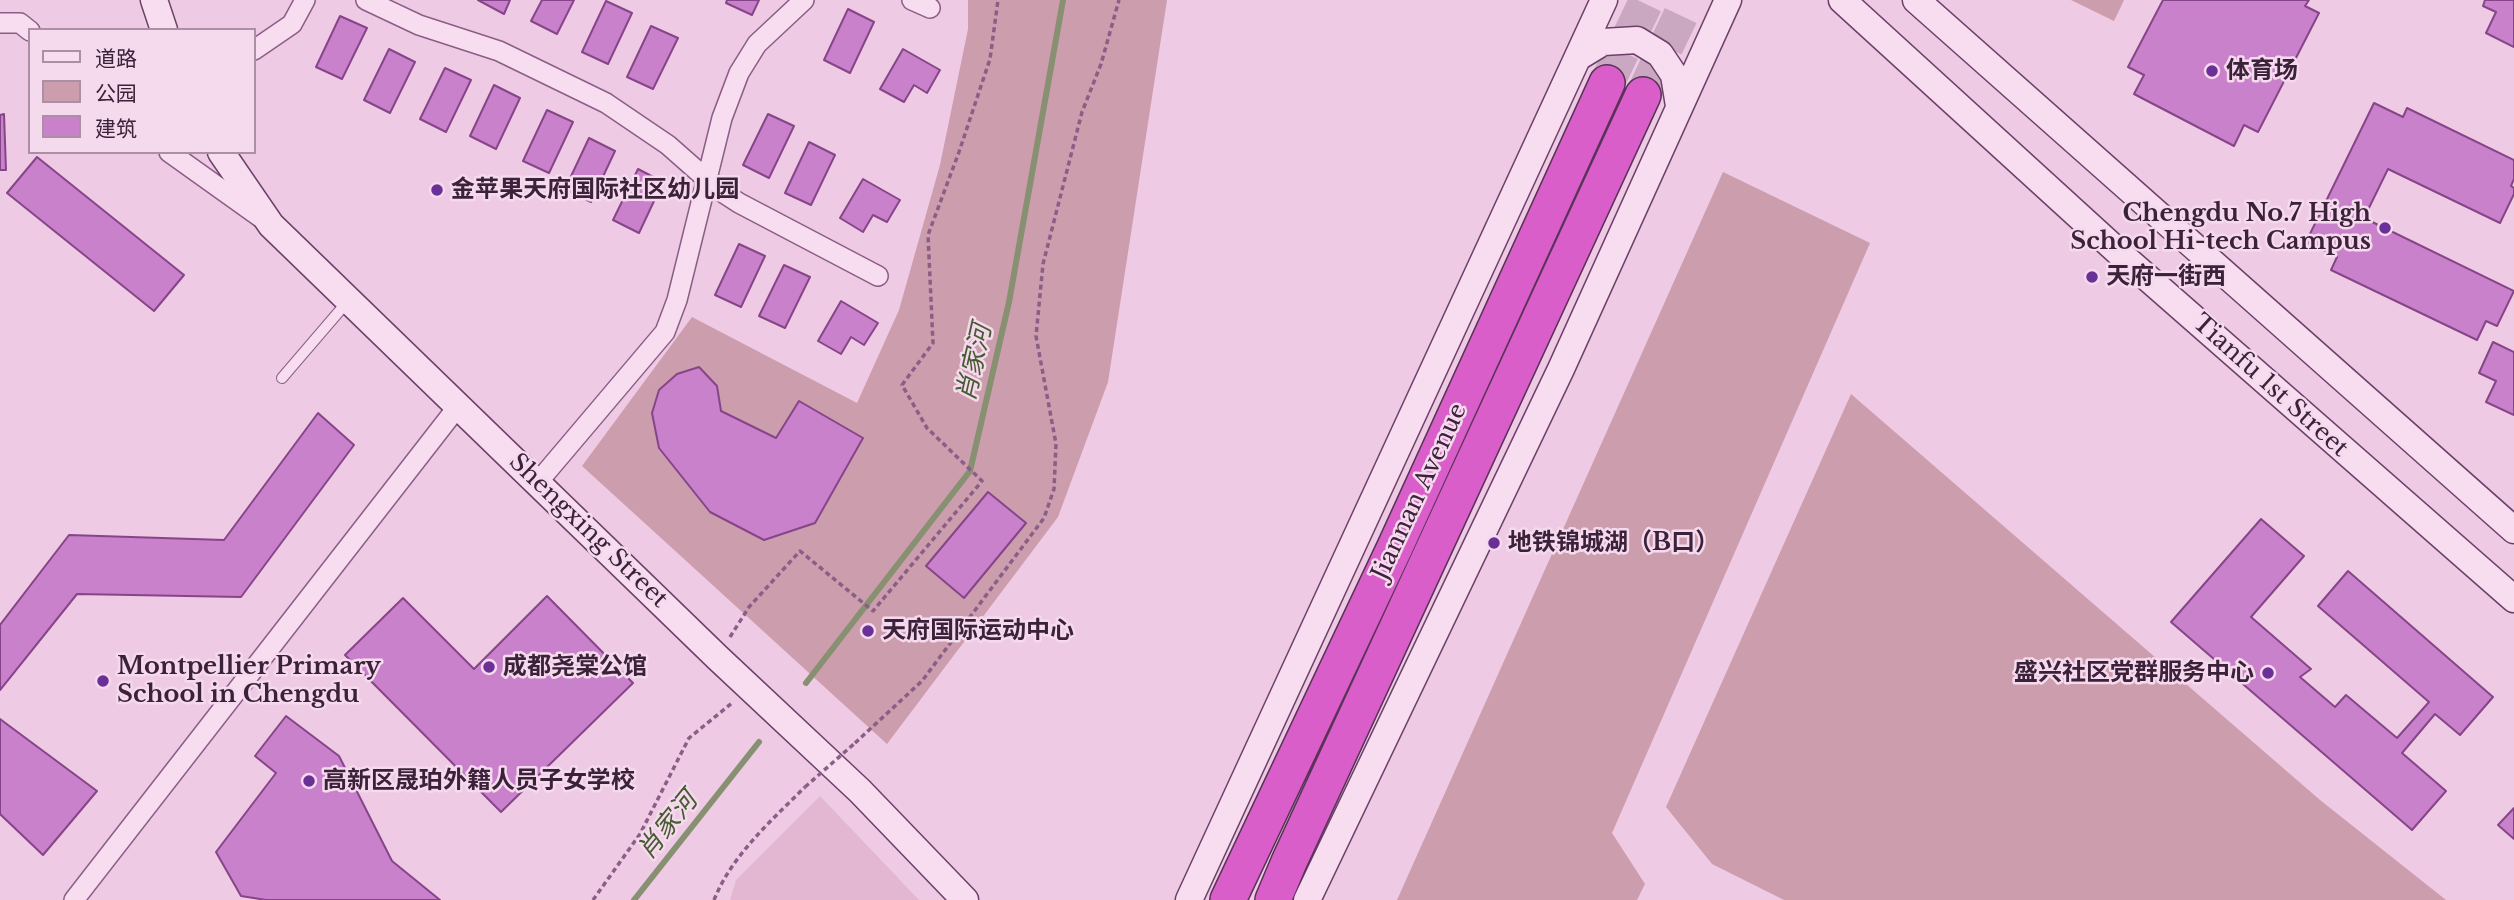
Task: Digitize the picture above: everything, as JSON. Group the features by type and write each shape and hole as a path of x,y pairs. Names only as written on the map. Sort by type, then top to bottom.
{"highway":[{"name":"Jiannan Avenue","path":"1228,900 1395,547 1607,83"},
{"name":"Jiannan Avenue","path":"1273,900 1643,95"}],"main road":[{"path":"154,0 163,28"},
{"path":"1189,900 1604,0"},
{"path":"1307,900 1561,369 1728,0"},
{"name":"Tianfu 1st Street","path":"1842,0 2136,268 2514,599"},
{"path":"1916,0 2514,530"},
{"path":"1580,55 1603,42 1637,40 1660,54 1674,75 1679,106"},
{"name":"Shengxing Street","path":"222,154 271,225 718,658 860,791 965,900"}],"street":[{"path":"256,49 292,24 304,0"},
{"path":"366,0 419,25 499,51 606,103 668,145 739,204 878,276"},
{"path":"538,482 665,332 677,300 722,118 739,73 757,44 804,0"},
{"path":"0,23 20,23 28,29"},
{"path":"172,154 271,225"},
{"path":"74,900 459,405"}],"lane":[{"path":"282,378 349,300"}],"path":[{"path":"718,658 749,607 800,551 873,611 982,481 927,428 902,385 933,343 928,235 990,59 998,0"},
{"path":"715,900 722,880 755,837 805,787 922,681 1044,518 1054,489 1056,444 1036,336 1043,264 1082,113 1101,64 1119,0"},
{"path":"593,900 640,834 689,738 750,688"}],"shaded area":[{"path":"820,796 919,900 730,900 736,880"}],"green space":[{"path":"968,0 1167,0 1108,382 1058,517 887,744 582,466 692,317 857,403 899,310 940,165 968,29"},
{"path":"2071,0 2124,0 2114,21"},
{"path":"1723,172 1870,243 1612,833 1645,884 1637,900 1397,900"},
{"path":"1851,394 2320,800 2446,900 1784,900 1712,864 1666,807"}],"building":[{"path":"478,0 510,0 504,14"},
{"path":"542,0 574,0 557,34 531,21"},
{"path":"727,0 759,0 752,15 726,3"},
{"name":"体育场","path":"2163,0 2309,0 2305,6 2319,13 2258,132 2244,125 2234,146 2134,94 2144,75 2128,67"},
{"path":"2485,0 2514,0 2514,47 2486,33 2496,12 2483,6"},
{"path":"606,1 632,13 608,64 582,52"},
{"path":"848,9 874,22 850,73 824,60"},
{"path":"340,16 367,28 342,79 316,67"},
{"path":"651,26 678,38 653,89 627,77"},
{"path":"389,49 415,62 390,113 364,100"},
{"path":"903,49 940,70 927,93 914,85 904,102 880,89"},
{"path":"445,68 471,80 446,132 420,119"},
{"path":"494,85 520,98 496,149 470,136"},
{"path":"2374,103 2403,117 2407,108 2514,160 2514,179 2511,186 2514,188 2514,194 2500,223 2388,169 2364,218 2514,291 2497,326 2486,321 2477,340 2331,270 2337,257 2306,242"},
{"path":"547,110 573,122 549,173 523,161"},
{"path":"4,114 6,170 0,170 0,115"},
{"path":"768,114 794,126 769,178 743,165"},
{"path":"589,138 615,151 591,202 565,189"},
{"path":"809,142 835,155 811,205 785,193"},
{"path":"37,157 184,275 154,311 7,193"},
{"path":"638,169 663,182 639,233 613,220"},
{"path":"863,179 900,200 887,222 873,215 863,232 840,218"},
{"path":"739,244 765,256 741,307 715,295"},
{"path":"784,265 810,277 785,328 759,316"},
{"path":"841,301 878,323 864,345 851,337 841,354 818,341"},
{"path":"2493,342 2514,352 2514,415 2486,402 2496,381 2479,373"},
{"path":"699,367 717,386 721,411 776,438 799,401 863,438 815,523 764,540 710,512 659,448 652,413 659,390 677,374"},
{"path":"318,413 354,445 241,597 77,594 0,690 0,625 69,535 224,540"},
{"path":"988,492 1026,523 964,598 926,566"},
{"name":"盛兴社区党群服务中心","path":"2261,519 2304,556 2251,617 2311,669 2300,677 2335,707 2346,695 2397,738 2429,702 2318,606 2348,571 2493,697 2460,735 2435,714 2402,753 2446,791 2412,830 2171,622"},
{"path":"547,596 633,683 501,812 345,655 403,598 474,669"},
{"path":"286,716 339,756 392,861 440,900 266,900 241,896 216,852 276,773 255,756"},
{"path":"0,719 97,791 43,855 0,814"},
{"path":"2514,808 2514,839 2498,825"}],"waterway":[{"name":"肖家河","path":"806,683 970,471 1009,302 1063,0"},
{"name":"肖家河","path":"634,900 759,742"}],"tunnel":[{"path":"1607,83 1647,0"},
{"path":"1643,95 1688,0"}],"place":[{"name":"体育场","path":"2212,71"},
{"name":"金苹果天府国际社区幼儿园","path":"437,190"},
{"name":"Chengdu No.7 High School Hi-tech Campus","path":"2385,228"},
{"name":"天府一街西","path":"2092,277"},
{"name":"地铁锦城湖（B口）","path":"1494,543"},
{"name":"天府国际运动中心","path":"868,631"},
{"name":"成都尧棠公馆","path":"489,667"},
{"name":"盛兴社区党群服务中心","path":"2268,673"},
{"name":"Montpellier Primary School in Chengdu","path":"103,681"},
{"name":"高新区晟珀外籍人员子女学校","path":"309,781"}]}
